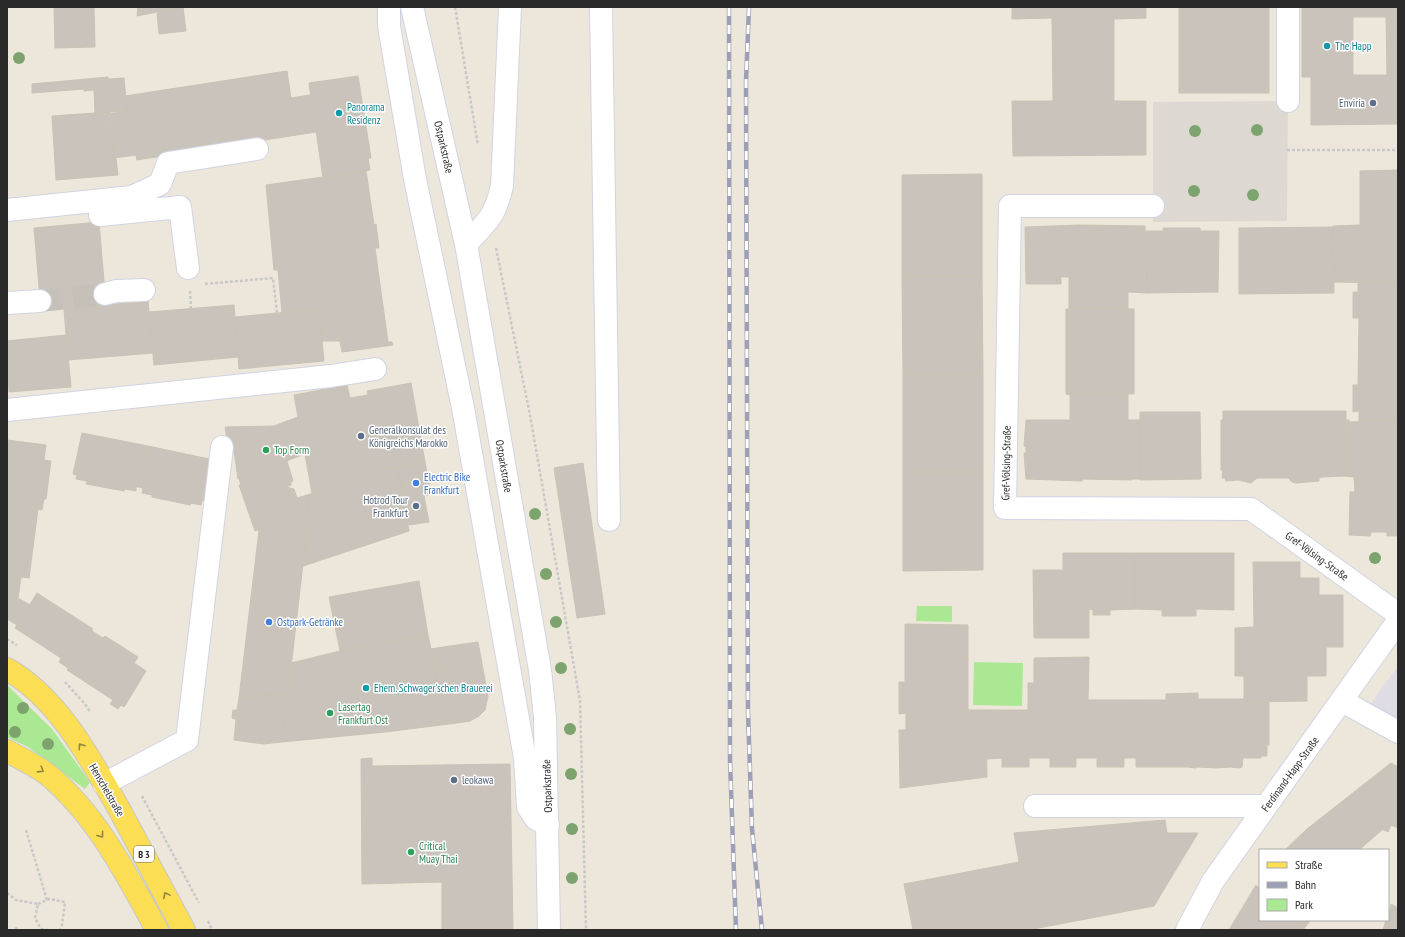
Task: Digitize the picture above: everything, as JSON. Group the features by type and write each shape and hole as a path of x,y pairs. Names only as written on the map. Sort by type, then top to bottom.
{"main road":[{"name":"Henschelstraße","path":"7,669 39,693 64,721 104,784 184,930"},
{"name":"B 3","path":"7,751 46,773 78,803 107,843 157,930"}],"street":[{"path":"389,7 390,26 415,179 463,408 525,758 528,807 536,819 548,824"},
{"name":"Ostparkstraße","path":"412,7 466,244 540,670 545,717 549,930"},
{"path":"466,244 490,219 498,202 502,186 510,7"},
{"path":"601,7 608,520"},
{"path":"1288,7 1288,101"},
{"path":"7,210 132,197 160,184 168,163 257,149"},
{"name":"Gref-Völsing-Straße","path":"1153,206 1010,206 1005,508 1252,509 1398,614"},
{"path":"7,224 180,207 192,279"},
{"path":"105,294 116,291 144,290"},
{"path":"7,303 40,301"},
{"path":"7,410 331,376 375,369"},
{"path":"104,784 187,740 222,447"},
{"name":"Ferdinand-Happ-Straße","path":"1187,930 1213,881 1342,702 1398,621"},
{"path":"1342,702 1398,732"},
{"path":"1035,806 1266,806"}],"path":[{"path":"455,7 479,148"},
{"path":"1287,150 1398,150"},
{"path":"490,219 530,415 580,701 586,930"},
{"path":"191,309 192,279 273,278 277,313"},
{"path":"26,830 46,900"},
{"path":"7,893 16,900 38,904 49,898 64,902 62,925 60,930"},
{"path":"38,904 35,918 41,929 48,930"}],"shaded area":[{"path":"1288,101 1287,221 1153,222 1153,102"},
{"path":"1398,666 1398,733 1362,716"}],"green space":[{"path":"917,606 952,606 952,622 916,621"},
{"path":"974,662 1023,663 1022,706 973,705"},
{"path":"7,685 52,729 90,782 85,789 28,747 7,737"}],"building":[{"path":"54,7 94,7 95,47 55,48"},
{"path":"138,7 182,7 137,16"},
{"path":"183,7 186,31 159,34 157,13"},
{"path":"1012,7 1146,7 1146,18 1114,19 1114,101 1146,101 1146,155 1013,156 1012,101 1053,101 1052,18 1012,19"},
{"path":"1179,7 1269,7 1269,93 1179,93"},
{"name":"The Happ","path":"1302,7 1398,7 1398,124 1311,125 1311,77 1302,77","holes":["1353,17 1386,17 1387,75 1353,75"]},
{"path":"287,71 291,98 310,95 316,132 137,160 136,155 114,158 109,114 127,111 125,96"},
{"name":"Panorama Residenz","path":"358,76 371,158 368,158 370,170 323,178 309,83"},
{"path":"108,77 108,79 124,78 127,111 95,113 94,90 84,91 84,89 32,93 32,84"},
{"path":"110,112 114,158 116,158 118,175 56,180 52,116"},
{"path":"1398,170 1398,283 1334,282 1333,226 1360,225 1360,171"},
{"path":"366,171 374,225 376,224 379,248 375,248 388,342 392,342 393,345 342,352 340,341 322,341 319,309 282,313 278,270 274,270 266,185"},
{"path":"982,174 982,275 902,276 902,175"},
{"path":"99,222 106,305 41,311 34,228"},
{"path":"1080,225 1145,226 1147,293 1128,292 1128,309 1069,309 1069,277 1061,277 1061,284 1026,284 1025,227"},
{"path":"1333,227 1334,293 1239,294 1239,228"},
{"path":"1163,228 1200,228 1200,231 1219,231 1218,292 1147,293 1146,231 1163,231"},
{"path":"982,275 983,374 903,374 902,276"},
{"path":"1358,282 1398,283 1398,420 1359,421 1359,411 1353,412 1353,385 1358,385 1359,318 1353,318 1353,292 1358,292"},
{"path":"148,301 153,353 68,360 64,309"},
{"path":"234,305 238,357 154,365 149,312"},
{"path":"319,309 324,361 239,369 235,317"},
{"path":"1066,309 1134,309 1134,394 1066,394"},
{"path":"66,335 71,387 9,392 7,341"},
{"path":"903,374 983,374 983,472 903,472"},
{"name":"Generalkonsulat des Königreichs Marokko","path":"411,383 425,462 380,470 312,493 294,395 347,385 350,398 368,395 367,391"},
{"path":"1066,394 1128,394 1128,420 1140,420 1140,479 1082,479 1082,481 1026,479 1024,453 1026,453 1026,446 1024,446 1026,420 1070,420 1070,395"},
{"path":"1223,411 1346,411 1345,476 1322,477 1319,478 1319,481 1296,483 1292,482 1288,478 1257,478 1251,483 1238,480 1226,481 1225,478 1222,478 1223,470 1221,470 1221,420 1223,420"},
{"path":"1140,412 1200,412 1201,479 1140,480"},
{"path":"298,417 305,454 238,479 234,451 229,452 225,427 274,426"},
{"path":"1345,420 1349,420 1349,422 1398,420 1398,536 1387,536 1387,532 1371,532 1370,536 1349,535 1350,492 1355,492 1354,477 1345,476"},
{"path":"82,433 148,446 139,487 136,487 136,491 125,489 124,491 86,484 87,481 76,479 77,475 73,474"},
{"path":"7,440 46,445 44,460 51,461 46,499 44,499 42,510 7,505"},
{"path":"148,446 214,460 206,501 202,500 201,505 191,503 190,505 152,497 152,495 142,493 143,488 139,487"},
{"path":"287,461 293,481 291,482 291,485 286,487 294,489 297,498 307,495 309,512 255,531 239,485 241,485 239,479"},
{"path":"425,462 431,494 424,496 429,522 409,525 398,466"},
{"path":"583,463 605,614 577,618 554,468"},
{"path":"398,466 409,531 303,566 309,512 307,495 380,470"},
{"path":"903,472 983,472 983,570 903,571"},
{"path":"7,505 38,509 29,578 7,575"},
{"path":"309,512 288,693 239,698 259,530"},
{"path":"1063,553 1135,553 1135,609 1110,610 1110,615 1093,615 1093,610 1089,609 1089,638 1034,638 1033,570 1063,570"},
{"path":"1135,553 1234,553 1234,610 1196,609 1196,616 1162,616 1162,610 1135,609"},
{"path":"1253,562 1300,562 1300,578 1319,578 1319,595 1343,595 1343,647 1326,647 1326,676 1307,676 1307,701 1244,702 1244,676 1235,676 1235,628 1254,627"},
{"path":"7,575 21,577 18,598 30,605 17,625 7,619"},
{"path":"419,581 428,635 340,651 329,597"},
{"path":"37,593 93,629 68,668 59,662 61,658 15,628"},
{"path":"905,624 968,625 968,710 986,710 987,777 900,788 899,730 906,730 906,713 899,714 899,682 905,682"},
{"path":"92,631 103,638 105,636 138,657 134,663 146,671 124,707 121,705 118,709 110,704 113,700 67,670"},
{"name":"Ehem. Schwager'schen Brauerei","path":"428,635 431,649 443,647 444,650 432,653 434,667 447,664 448,669 435,671 437,685 450,683 451,687 438,689 441,703 453,701 454,705 442,707 444,721 457,719 457,723 282,742 291,663 340,651"},
{"path":"478,642 488,696 485,710 479,716 470,721 457,723 457,719 444,721 442,707 454,705 453,701 441,703 438,689 451,687 450,683 437,685 435,671 448,669 447,664 434,667 432,653 444,650 443,647"},
{"path":"1089,657 1088,700 1136,700 1136,758 1124,758 1124,767 1097,767 1097,758 1076,758 1076,767 1050,767 1050,758 1029,758 1029,767 1002,767 1002,758 986,759 986,710 1028,710 1028,683 1034,683 1034,658"},
{"path":"288,693 282,742 263,744 234,740 236,719 232,718 233,710 237,710 239,698"},
{"path":"1198,693 1198,699 1244,699 1244,702 1269,702 1269,745 1267,745 1267,756 1261,756 1261,758 1243,758 1242,767 1239,768 1136,767 1136,700 1166,700 1166,694"},
{"path":"372,758 372,766 510,764 513,930 442,930 442,882 362,884 361,759"},
{"path":"1391,763 1398,767 1398,828 1391,825 1388,832 1364,820"},
{"path":"1391,763 1364,820 1383,829 1360,849 1326,849 1307,829"},
{"path":"1165,820 1167,833 1198,833 1154,906 1028,930 913,930 904,884 1019,862 1014,833"},
{"path":"1307,829 1326,849 1286,849"},
{"path":"1256,885 1259,888 1259,921 1298,921 1305,927 1303,930 1229,930"},
{"path":"1391,904 1398,908 1398,930 1383,930 1386,921 1389,921"},
{"path":"1298,921 1310,921 1305,927"}],"tunnel":[{"path":"40,301 105,294"}],"railway":[{"path":"729,7 730,760 736,930"},
{"path":"749,7 746,82 748,712 752,829 762,930"}],"place":[{"name":"The Happ","path":"1327,46"},
{"name":"Enviria","path":"1373,103"},
{"name":"Panorama Residenz","path":"339,113"},
{"name":"Generalkonsulat des Königreichs Marokko","path":"361,436"},
{"name":"Top Form","path":"266,450"},
{"name":"Electric Bike Frankfurt","path":"416,483"},
{"name":"Hotrod Tour Frankfurt","path":"416,506"},
{"name":"Ostpark-Getränke","path":"269,622"},
{"name":"Ehem. Schwager'schen Brauerei","path":"366,688"},
{"name":"Lasertag Frankfurt Ost","path":"330,713"},
{"name":"leokawa","path":"454,780"},
{"name":"Critical Muay Thai","path":"411,852"}]}
